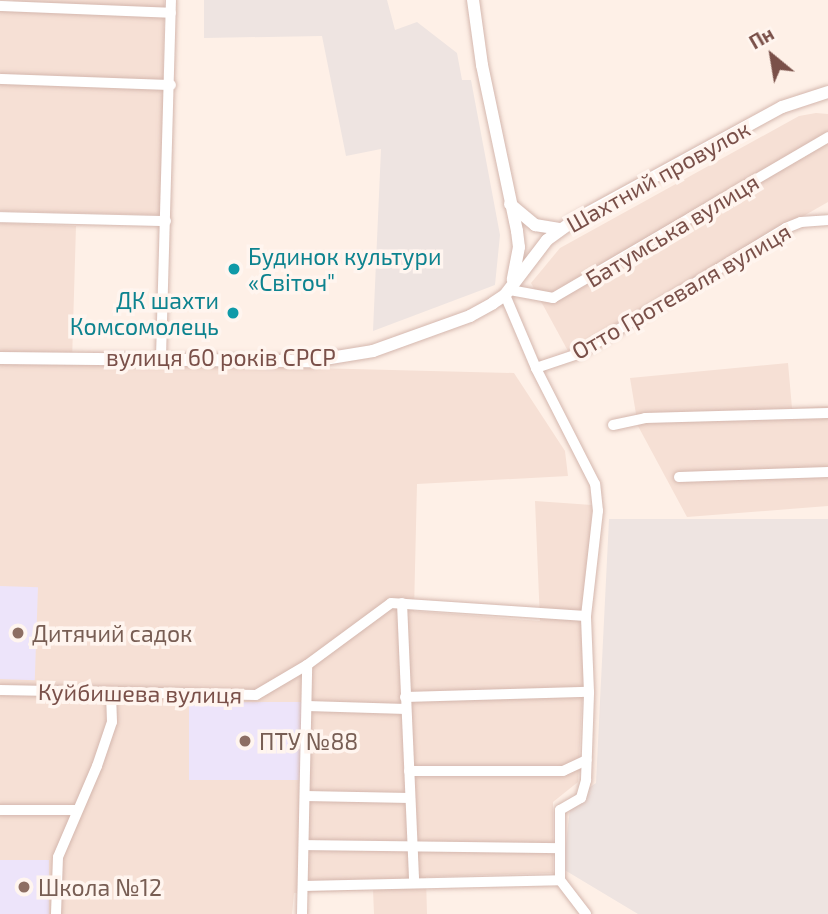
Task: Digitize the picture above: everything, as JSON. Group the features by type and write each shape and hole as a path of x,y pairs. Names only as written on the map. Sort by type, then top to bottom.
{"street":[{"path":"161,357 171,85 171,0"},
{"path":"472,0 519,247 508,292 536,369 595,484 598,511 586,616 589,692 587,760 582,798 560,810 561,880 586,914"},
{"path":"0,6 171,13"},
{"path":"0,79 171,85"},
{"name":"Шахтний провулок","path":"508,292 537,252 561,229 782,107 828,92"},
{"name":"Батумська вулиця","path":"508,292 553,298 828,137"},
{"path":"510,204 535,225 561,229"},
{"path":"0,217 166,221"},
{"name":"Отто Гротеваля вулиця","path":"536,369 578,354 786,228 801,222 828,220"},
{"name":"вулиця 60 років СРСР","path":"0,358 161,357 312,361 342,358 373,351 458,321 508,292"},
{"path":"612,425 645,418 828,413"},
{"path":"679,477 828,472"},
{"name":"Куйбишева вулиця","path":"0,690 256,695 307,665 391,603 586,616"},
{"path":"402,603 414,883"},
{"path":"302,914 307,665"},
{"path":"56,914 58,857 97,766 111,722 111,692"},
{"path":"306,706 589,692"},
{"path":"409,771 563,771 587,760"},
{"path":"305,796 410,798"},
{"path":"0,810 77,810"},
{"path":"303,845 561,848"},
{"path":"303,886 561,880"}],"shaded area":[{"path":"13,0 164,0 162,215 0,211 0,4 12,5"},
{"path":"204,0 387,0 395,30 417,22 457,53 462,80 471,80 500,235 495,285 373,331 381,149 346,156 322,36 204,38"},
{"path":"828,114 828,202 568,351 531,283 560,248 799,116"},
{"path":"0,223 76,226 72,362 514,373 565,451 568,476 417,484 414,611 540,621 535,501 592,505 578,782 553,802 553,873 426,877 427,914 374,914 373,890 294,893 292,914 0,914"},
{"path":"788,363 792,408 828,406 828,506 687,517 638,426 630,378"},
{"path":"609,519 828,519 828,914 638,914 563,869 571,800 596,783"},
{"name":"Дитячий садок","path":"0,586 38,587 35,680 0,679"},
{"name":"ПТУ №88","path":"189,702 302,702 302,780 189,780"},
{"name":"Школа №12","path":"0,860 49,860 49,914 0,914"}],"place":[{"name":"Будинок культури «Світоч\"","path":"234,269"},
{"name":"ДК шахти Комсомолець","path":"233,313"},
{"name":"Дитячий садок","path":"18,633"},
{"name":"ПТУ №88","path":"245,741"},
{"name":"Школа №12","path":"24,887"}]}
